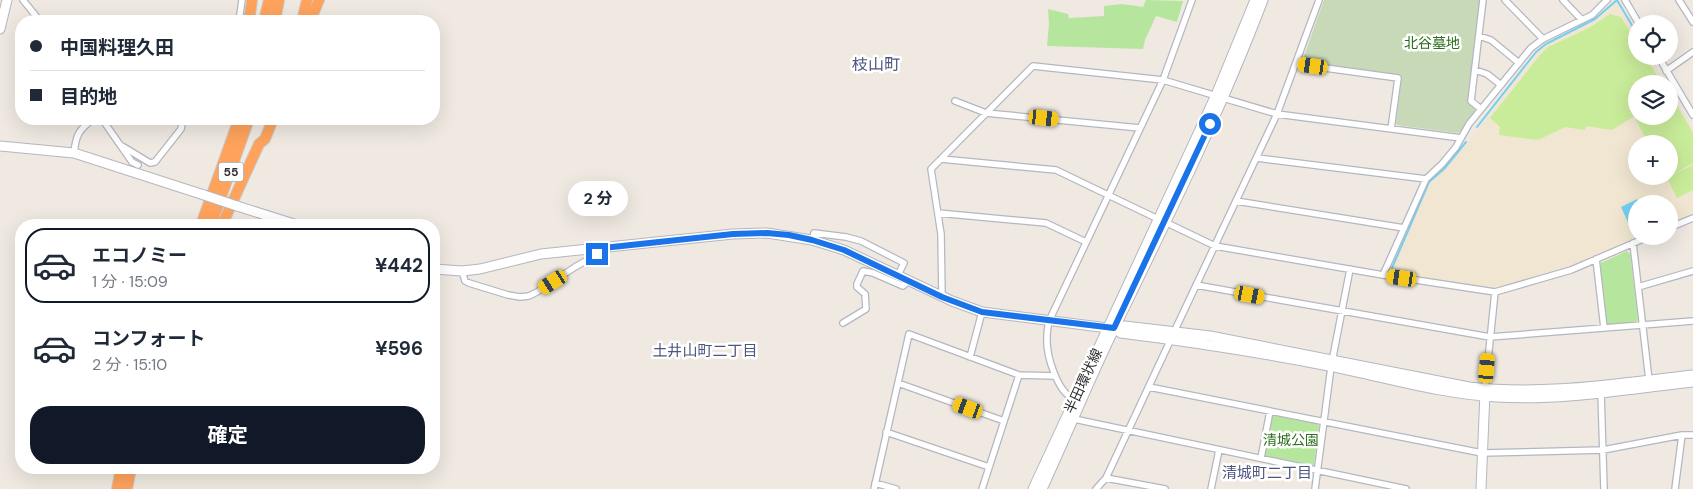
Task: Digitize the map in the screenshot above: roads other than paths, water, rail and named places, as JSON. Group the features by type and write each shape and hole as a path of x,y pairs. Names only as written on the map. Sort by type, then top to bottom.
{"highway":[{"path":"250,15 252,0"},
{"path":"265,15 269,0"},
{"path":"276,15 279,0"},
{"path":"303,15 307,0"},
{"path":"313,15 319,0"},
{"path":"219,177 217,172 230,125"},
{"name":"55","path":"203,219 237,125"},
{"name":"55","path":"213,219 247,125"},
{"path":"225,219 268,125"},
{"path":"117,489 120,474"},
{"path":"127,489 130,474"}],"street":[{"path":"0,29 7,0"},
{"path":"23,0 35,15"},
{"path":"240,15 242,0"},
{"path":"1074,400 1067,396 1055,376 1046,338 1048,321 1163,80 1192,0"},
{"name":"半田環状線","path":"1220,96 1255,0"},
{"name":"半田環状線","path":"1033,489 1246,43 1263,0"},
{"path":"1096,489 1106,478 1257,158 1277,114 1319,0"},
{"path":"1481,109 1471,101 1483,0"},
{"path":"1505,0 1543,39"},
{"path":"1563,0 1582,20"},
{"path":"1383,275 1426,179 1442,164 1481,109 1531,48 1543,39 1592,15 1607,0"},
{"path":"1625,0 1634,15"},
{"path":"1679,0 1693,22"},
{"path":"1479,36 1491,40 1519,63"},
{"path":"1666,70 1693,52"},
{"path":"1296,64 1398,78 1391,129"},
{"path":"1663,65 1693,116"},
{"path":"942,297 941,234 931,169 1033,66 1163,80 1277,114 1461,138"},
{"path":"1474,70 1486,74 1501,85"},
{"path":"956,101 986,113 1140,128"},
{"path":"74,152 76,138 86,125"},
{"path":"106,125 132,162 138,165"},
{"path":"122,146 150,163 156,162 181,130 182,125"},
{"path":"0,146 74,152 278,219"},
{"path":"1257,158 1426,179"},
{"path":"941,159 1056,170 1215,246 1494,292 1571,270 1628,245"},
{"path":"1236,201 1404,228"},
{"path":"938,213 1046,223 1086,242"},
{"path":"1678,224 1693,218"},
{"path":"440,269 462,271 480,269 541,254 749,233 775,234 812,240 844,250 942,297 982,312 1111,328 1121,333 1172,336 1209,344 1332,363 1446,390 1542,398 1693,382"},
{"path":"812,240 814,233 861,241 904,263 898,276"},
{"path":"1633,245 1649,380"},
{"path":"462,271 465,281 468,283 520,297 537,292 591,258 603,248"},
{"path":"1596,259 1604,328"},
{"path":"1315,489 1332,363 1350,269"},
{"path":"843,323 866,309 865,294 856,284 863,271 873,273 903,286 909,281"},
{"path":"1638,287 1693,271"},
{"path":"1196,286 1490,337 1693,321"},
{"path":"1481,489 1485,393 1494,292"},
{"path":"970,357 982,312"},
{"name":"半田環状線","path":"1042,489 1074,420 1111,328"},
{"path":"896,489 874,486 909,334 1019,375 1055,376"},
{"path":"982,489 1019,375"},
{"path":"1485,393 1542,391 1693,375"},
{"path":"898,383 1004,421"},
{"path":"1148,387 1482,453 1603,450 1693,434"},
{"path":"1601,392 1604,489"},
{"path":"1260,458 1270,411"},
{"path":"1074,420 1406,489"},
{"path":"886,432 989,467"},
{"path":"1675,489 1682,435"},
{"path":"1212,489 1219,450"},
{"path":"1106,478 1165,489"},
{"path":"1127,483 1133,489"}],"water":[{"path":"1628,204 1628,222 1621,207"}],"waterway":[{"path":"1617,0 1628,19"},
{"path":"1477,127 1536,52 1546,44 1595,19 1617,0"},
{"path":"1392,268 1429,182 1444,169 1466,142"}],"district":[{"name":"枝山町","path":"876,64"},
{"name":"土井山町二丁目","path":"705,351"},
{"name":"清城町二丁目","path":"1267,473"}],"park label":[{"name":"北谷墓地","path":"1432,43"},
{"name":"清城公園","path":"1291,440"}]}
